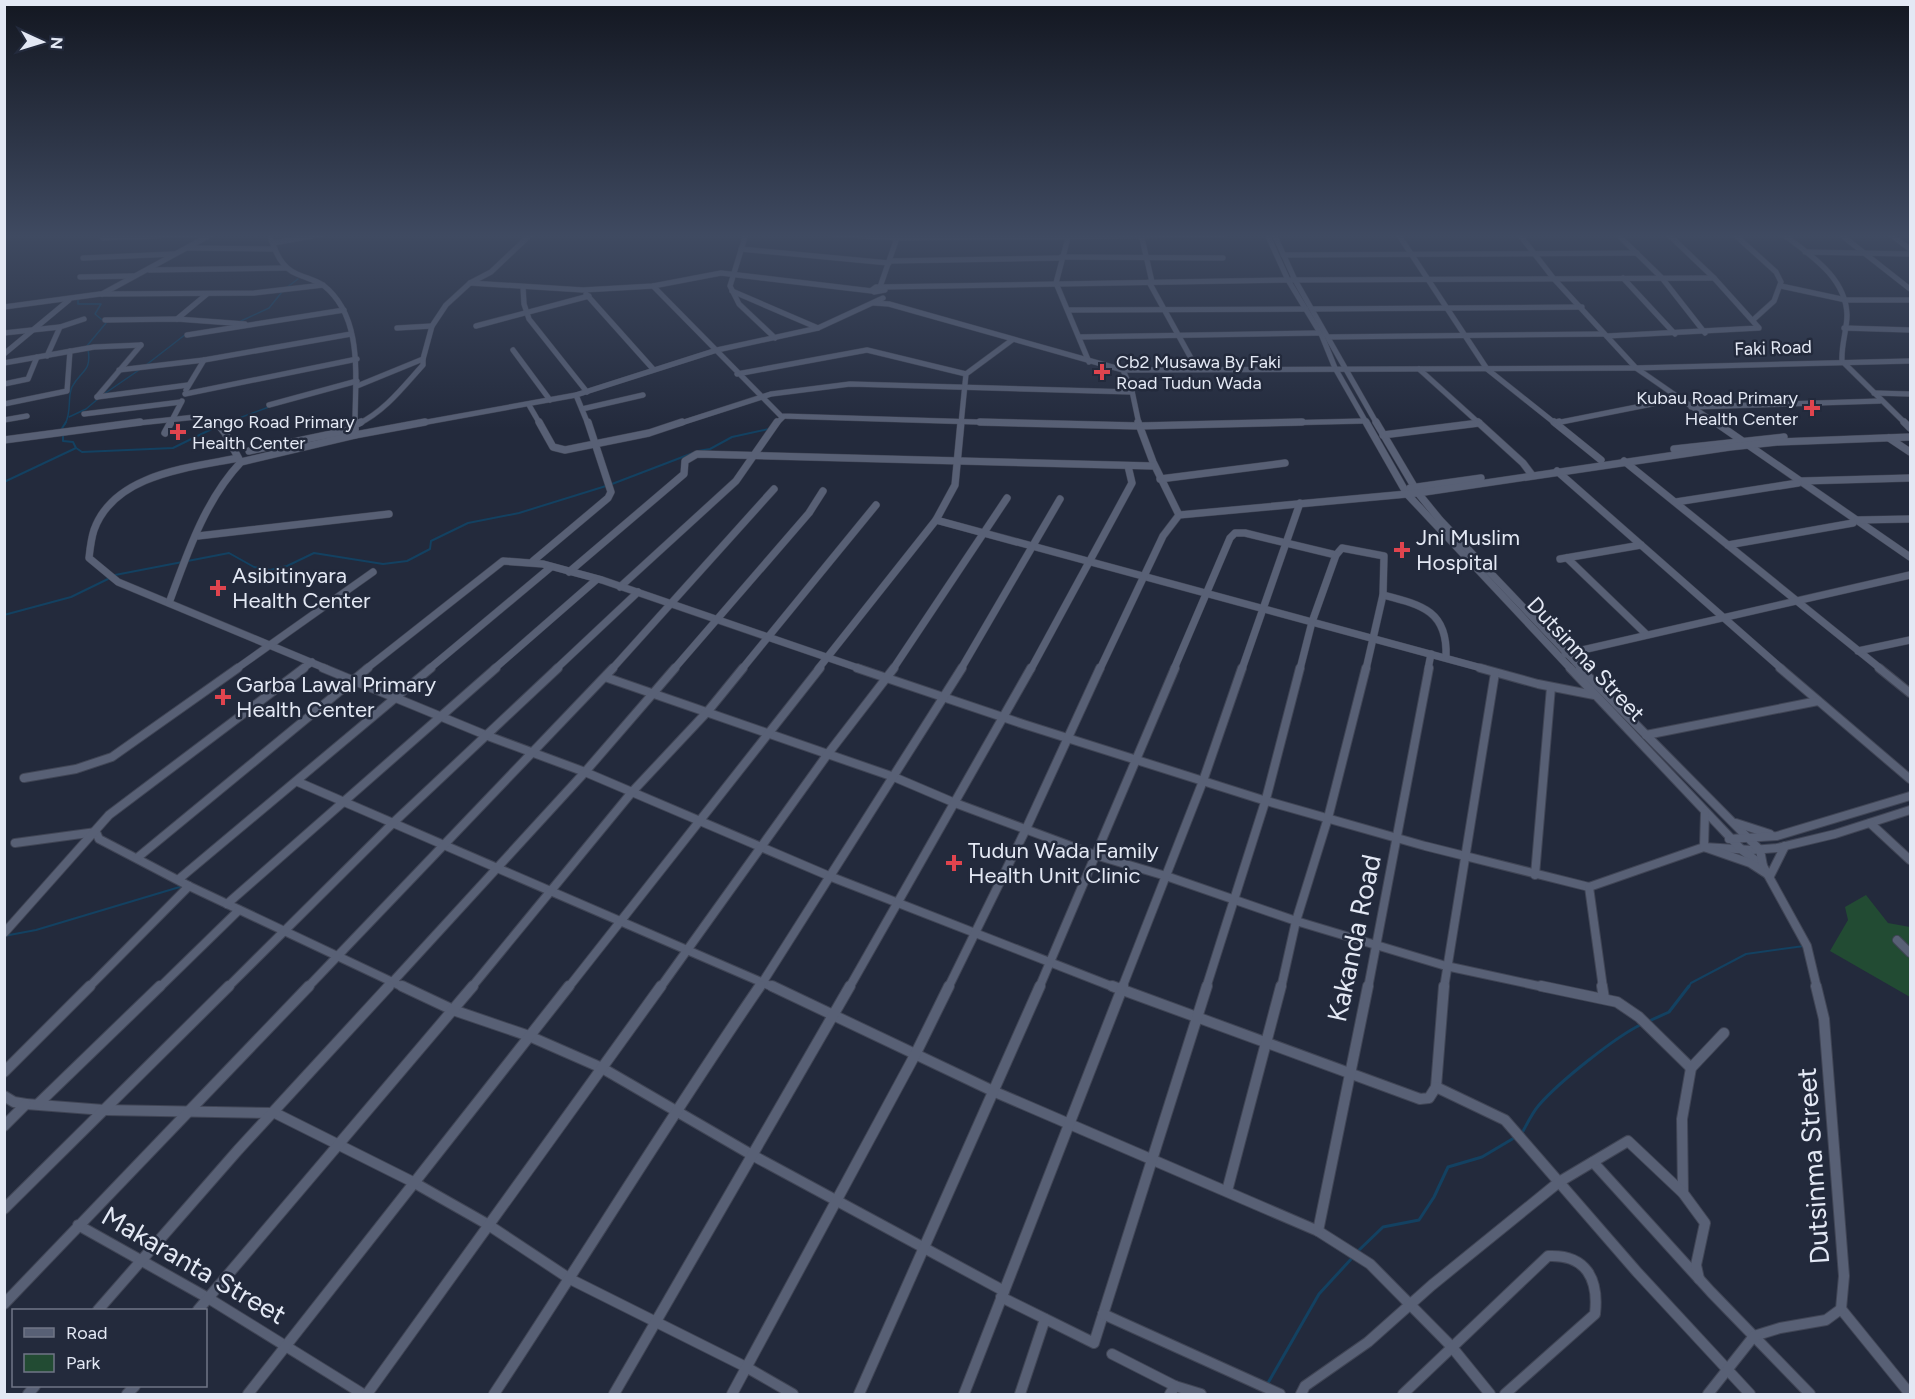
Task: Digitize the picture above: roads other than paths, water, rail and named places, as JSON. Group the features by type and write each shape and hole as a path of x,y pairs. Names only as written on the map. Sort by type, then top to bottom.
{"street":[{"path":"4,307 68,299"},
{"path":"4,354 70,299"},
{"path":"177,319 201,299"},
{"path":"335,299 344,310 357,359 355,430"},
{"path":"452,299 432,326 423,365 387,407 376,416 355,430 240,460 167,472 139,483 103,508 89,538 89,558 118,582 488,736 585,772 829,876 1197,1019 1420,1100 1429,1098 1436,1087 1446,966 1495,673"},
{"path":"524,299 526,313 587,392"},
{"path":"476,326 577,299"},
{"path":"592,299 653,369"},
{"path":"666,299 717,350 737,374 783,417 1139,426 1363,421"},
{"path":"736,299 775,338"},
{"path":"751,299 818,328"},
{"path":"249,451 355,430 528,405 576,395 717,350 818,328 866,305 872,299"},
{"name":"Faki Road","path":"884,299 889,304 1123,370 1636,368 1911,361"},
{"path":"1063,299 1089,362"},
{"path":"1159,299 1197,369"},
{"name":"Dutsinma Street","path":"1304,299 1328,336 1344,369 1416,490 1440,520 1565,654 1760,850 1763,866"},
{"path":"1442,299 1487,369 1601,460"},
{"path":"1574,299 1636,368 1677,399 1911,557"},
{"path":"1643,299 1676,334"},
{"path":"1679,299 1705,333"},
{"path":"1328,336 1676,334 1759,328 1734,299"},
{"path":"1753,320 1764,315 1773,299"},
{"path":"1843,299 1909,301"},
{"path":"1846,300 1847,317 1842,361 1911,428"},
{"path":"1068,310 1582,307"},
{"name":"Dutsinma Street","path":"1310,309 1335,368 1363,421 1405,491 1705,812 1743,850 1763,866 1770,876 1807,946 1824,1019 1844,1276 1841,1309"},
{"path":"187,335 344,310"},
{"path":"4,333 60,327 84,319"},
{"path":"105,320 235,321 250,325"},
{"path":"397,328 432,326"},
{"path":"47,356 60,327"},
{"path":"1844,328 1911,330"},
{"path":"1079,338 1319,333"},
{"path":"119,370 204,360 351,334"},
{"path":"966,374 1012,340"},
{"path":"4,363 70,351 141,345 97,397 188,385"},
{"path":"513,350 550,400"},
{"path":"737,374 867,350 966,374"},
{"path":"4,404 67,392 70,351"},
{"path":"4,384 28,379 37,357"},
{"path":"185,394 357,359"},
{"path":"268,405 312,391 357,384 423,359"},
{"path":"165,433 188,385 204,360"},
{"path":"1419,369 1531,473 1742,443 1911,433"},
{"path":"1123,370 1132,392 1139,426 1153,466 1179,514"},
{"path":"248,1395 413,1182 936,520 953,493 967,386 966,374"},
{"path":"528,405 556,449 649,433 761,398 850,384 1132,392"},
{"path":"1874,393 1911,394"},
{"path":"533,561 608,498 610,492 596,442 576,395"},
{"path":"582,410 644,395"},
{"path":"1556,423 1677,399"},
{"path":"1691,407 1880,400"},
{"path":"84,414 181,402"},
{"path":"4,420 27,416"},
{"path":"4,440 173,419 207,417 222,426 240,460"},
{"path":"620,587 736,481 763,436 783,417"},
{"path":"1383,435 1479,423"},
{"path":"1719,427 1734,441"},
{"path":"732,1395 835,1199 915,1055 1026,829 1143,575 1163,536 1179,514 1394,493 1734,441 1750,445 1911,437"},
{"path":"1889,438 1911,452"},
{"path":"1750,445 1800,482"},
{"path":"569,572 684,474 685,461 703,453 1153,466"},
{"path":"169,603 189,555 229,472 240,460"},
{"path":"1624,461 1911,693"},
{"path":"1160,479 1285,463"},
{"path":"614,1395 898,903 1091,561 1132,483 1128,466"},
{"path":"1557,471 1818,701 1911,779"},
{"path":"1676,502 1800,482 1911,478"},
{"path":"4,1304 336,954 605,676 774,489"},
{"path":"100,1309 140,1261 585,772 809,513 823,491"},
{"path":"365,1395 827,755 887,678 982,532 1007,498"},
{"path":"494,1395 570,1279 674,1112 763,982 944,698 1060,499"},
{"path":"964,1395 1203,781 1300,502"},
{"path":"200,1309 338,1142 453,1010 632,792 708,711 876,505"},
{"path":"198,536 389,514"},
{"path":"1728,545 1856,521 1911,519"},
{"path":"936,520 1446,657 1495,673 1551,687 1594,694"},
{"path":"1856,521 1911,562"},
{"path":"859,1395 995,1092 1230,538 1235,533 1336,555"},
{"path":"1641,545 1564,558 1646,634"},
{"path":"96,832 99,839 283,931 395,981 453,1010 529,1035 602,1068 674,1112 835,1199 1045,1319 1094,1343 1266,799 1312,622 1336,555 1342,548 1384,556 1383,595 1374,638 1328,818 1296,921 1268,1043 1227,1191"},
{"path":"137,858 354,679 503,561 512,558 533,561 638,592 770,635 944,698 1134,760 1465,858 1589,887 1606,883 1704,847 1721,845 1743,850 1760,850 1785,846 1911,810"},
{"path":"179,879 298,782 551,567"},
{"path":"24,778 76,770 112,757 373,572"},
{"path":"1565,654 1911,575"},
{"path":"227,904 596,580"},
{"path":"4,1209 393,823 488,736 638,592"},
{"path":"1383,595 1419,605 1435,614 1445,628 1448,644 1446,657"},
{"path":"1858,651 1911,640"},
{"name":"Kakanda Road","path":"1318,1231 1398,839 1431,654"},
{"path":"6,932 109,815 312,662"},
{"path":"605,676 894,777 955,803 1095,855 1166,876 1296,921 1446,966 1605,998 1628,1008 1691,1068"},
{"path":"1535,875 1551,687"},
{"path":"1646,735 1818,701"},
{"path":"298,782 763,982 995,1092 1318,1231 1370,1264 1451,1346 1490,1395"},
{"path":"1721,845 1731,838 1777,836 1911,796"},
{"path":"1704,847 1705,812"},
{"path":"1732,822 1777,836"},
{"path":"1870,823 1911,860"},
{"path":"15,843 96,832"},
{"path":"1704,847 1750,863 1770,876 1785,846"},
{"path":"4,1072 189,886"},
{"path":"1589,887 1605,998"},
{"path":"38,1104 239,910"},
{"path":"1897,940 1911,953"},
{"path":"1683,1193 1682,1119 1691,1068 1724,1033"},
{"path":"1436,1087 1505,1120 1636,1272 1750,1395"},
{"path":"4,1096 14,1102 26,1104 104,1110 275,1113 338,1142 413,1182 487,1224 570,1279 746,1367 793,1395"},
{"path":"4,1126 26,1104"},
{"path":"1301,1395 1305,1386 1368,1342 1432,1285 1558,1182 1628,1141 1683,1193 1705,1223 1696,1265 1699,1279"},
{"path":"1593,1162 1699,1279 1810,1395"},
{"name":"Makaranta Street","path":"78,1225 208,1298 365,1395"},
{"path":"1403,1395 1451,1346 1548,1256 1562,1254 1573,1258 1587,1271 1594,1286 1598,1299 1595,1314 1505,1395"},
{"path":"1708,1395 1754,1336 1780,1328 1826,1320 1841,1309 1910,1395"},
{"path":"1102,1314 1280,1395"},
{"path":"1020,1395 1045,1319"},
{"path":"1112,1354 1172,1390 1201,1395"}],"waterway":[{"path":"241,321 269,308 276,299"},
{"path":"78,300 78,304 101,304 95,314 106,323 86,347"},
{"path":"146,365 186,334"},
{"path":"65,423 72,387 87,367 88,349"},
{"path":"104,394 139,370"},
{"path":"69,417 86,409 99,398"},
{"path":"223,424 269,407"},
{"path":"76,448 82,452 173,448 226,422"},
{"path":"61,430 65,423"},
{"path":"698,451 710,449 732,437 769,429"},
{"path":"63,435 63,441 73,442 76,448"},
{"path":"4,482 76,448"},
{"path":"612,484 693,453"},
{"path":"115,575 229,553 254,567 270,570 287,566 314,553 383,564 407,561 430,549 431,541 468,523 519,513 606,486"},
{"path":"4,615 71,597 110,578"},
{"path":"4,936 36,930 183,886"},
{"path":"1688,988 1691,983 1746,954 1804,946"},
{"path":"1647,1022 1669,1012 1689,986"},
{"path":"1522,1133 1536,1108 1560,1084 1603,1049 1642,1024"},
{"path":"1357,1252 1383,1227 1419,1220 1434,1197 1448,1167 1482,1157 1514,1138"},
{"path":"1268,1383 1319,1294 1353,1257"}],"place":[{"name":"Cb2 Musawa By Faki Road Tudun Wada","path":"1102,372"},
{"name":"Kubau Road Primary Health Center","path":"1812,408"},
{"name":"Zango Road Primary Health Center","path":"178,432"},
{"name":"Jni Muslim Hospital","path":"1402,550"},
{"name":"Asibitinyara Health Center","path":"218,588"},
{"name":"Garba Lawal Primary Health Center","path":"223,697"},
{"name":"Tudun Wada Family Health Unit Clinic","path":"954,863"}]}
